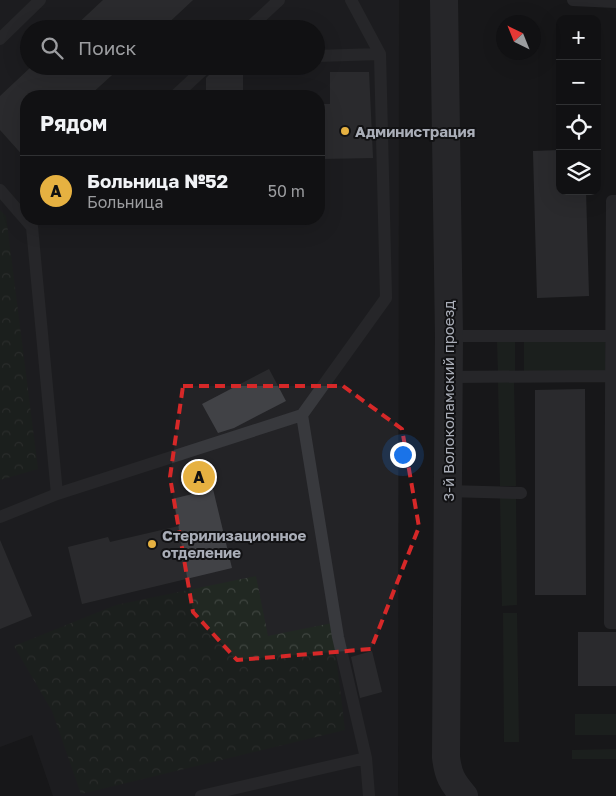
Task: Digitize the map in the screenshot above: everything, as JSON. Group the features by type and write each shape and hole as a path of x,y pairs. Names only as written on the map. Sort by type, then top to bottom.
{"street":[{"name":"3-й Волоколамский проезд","path":"444,0 449,336 446,756 447,770 453,783 464,796"}],"lane":[{"path":"0,39 40,0"},
{"path":"258,20 280,0"},
{"path":"0,517 57,494 302,414 386,298 380,54 352,0"},
{"path":"573,0 616,2"},
{"path":"325,56 380,54"},
{"path":"181,90 197,75"},
{"path":"0,190 20,208"},
{"path":"616,200 612,201 610,376 610,623 616,623"},
{"path":"37,225 57,494"},
{"path":"449,336 611,336"},
{"path":"448,377 610,376"},
{"path":"302,414 338,637 366,758 369,796"},
{"path":"448,491 521,492"},
{"path":"201,796 366,758"}],"highlighted area":[{"path":"183,386 343,386 402,429 419,527 371,649 237,660 193,612 170,477"}],"shaded area":[{"path":"0,0 399,0 398,796 53,796 32,735 0,747"}],"green space":[{"path":"0,210 6,216 38,469 0,480"},
{"path":"605,341 606,372 524,373 524,342"},
{"path":"497,342 515,342 515,372 498,373"},
{"path":"498,382 514,382 516,486 500,486"},
{"path":"516,497 517,605 502,606 500,498"},
{"path":"256,576 268,636 332,623 345,730 81,794 52,711 14,646 116,605"},
{"path":"503,613 517,613 519,742 504,742"},
{"path":"575,714 616,714 616,735 575,735"},
{"path":"616,749 616,759 572,759 572,750"}],"building":[{"path":"103,0 193,0 172,20 82,20"},
{"name":"Администрация","path":"330,72 369,72 373,158 325,159 325,104 330,104"},
{"path":"22,75 112,75 96,90 20,90 20,152 0,130 0,96"},
{"path":"209,75 243,75 243,90 206,90 206,78"},
{"path":"556,150 556,195 586,195 589,296 537,298 533,151"},
{"path":"269,369 286,401 234,428 218,433 202,404"},
{"path":"585,389 586,595 535,595 535,390"},
{"name":"Стерилизационное отделение","path":"213,489 232,568 82,604 68,547 108,537 110,542 179,526 172,499"},
{"path":"0,540 32,616 0,629"},
{"path":"578,632 616,632 616,686 578,686"},
{"path":"372,651 382,692 360,698 351,657"}],"place":[{"name":"Администрация","path":"345,131"},
{"name":"Больница №52","path":"199,477"},
{"name":"Стерилизационное отделение","path":"152,544"}]}
